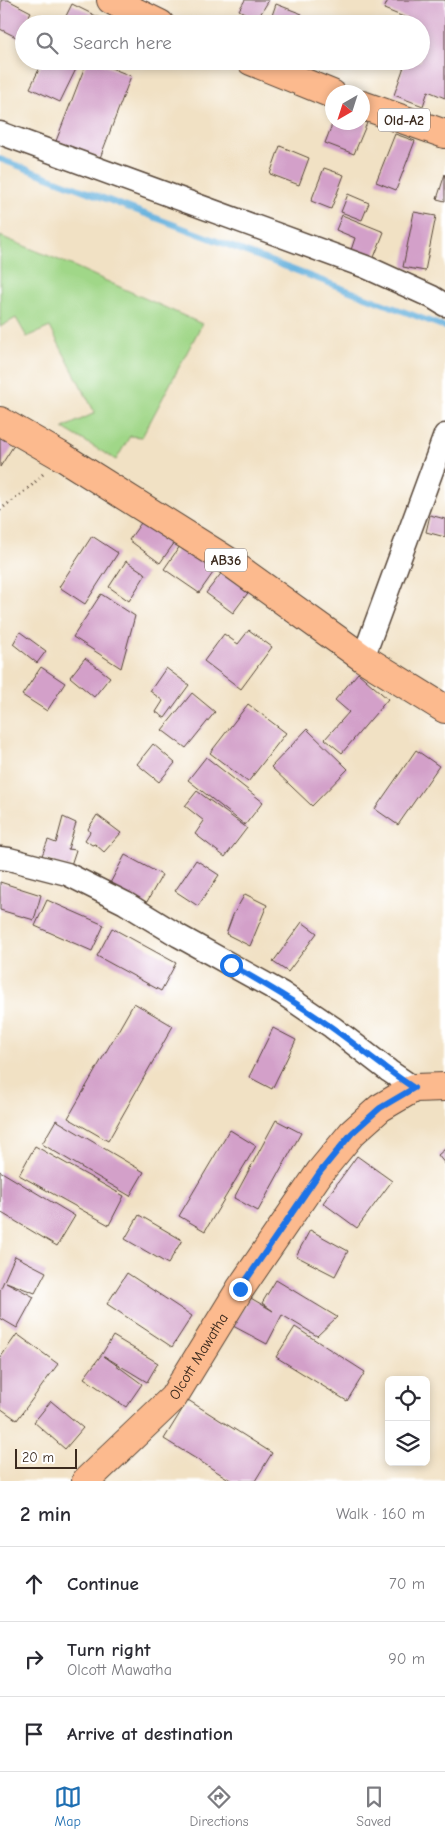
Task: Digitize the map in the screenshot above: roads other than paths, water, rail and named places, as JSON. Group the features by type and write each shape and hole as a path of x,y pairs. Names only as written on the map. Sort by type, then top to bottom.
{"main road":[{"path":"111,0 142,15"},
{"path":"273,70 325,91"},
{"name":"Old-A2","path":"370,108 445,134"},
{"name":"AB36","path":"0,421 61,456 228,561 363,658 445,709"},
{"path":"414,1088 445,1088"},
{"name":"Olcott Mawatha","path":"86,1481 174,1398 246,1282 320,1172 352,1133 380,1108 414,1088"}],"street":[{"path":"0,133 366,267 432,297 445,306"},
{"path":"363,658 445,435"},
{"path":"0,858 68,874 125,903 179,936 282,993 332,1027 388,1071 414,1088"}],"waterway":[{"path":"0,159 445,327"}]}
